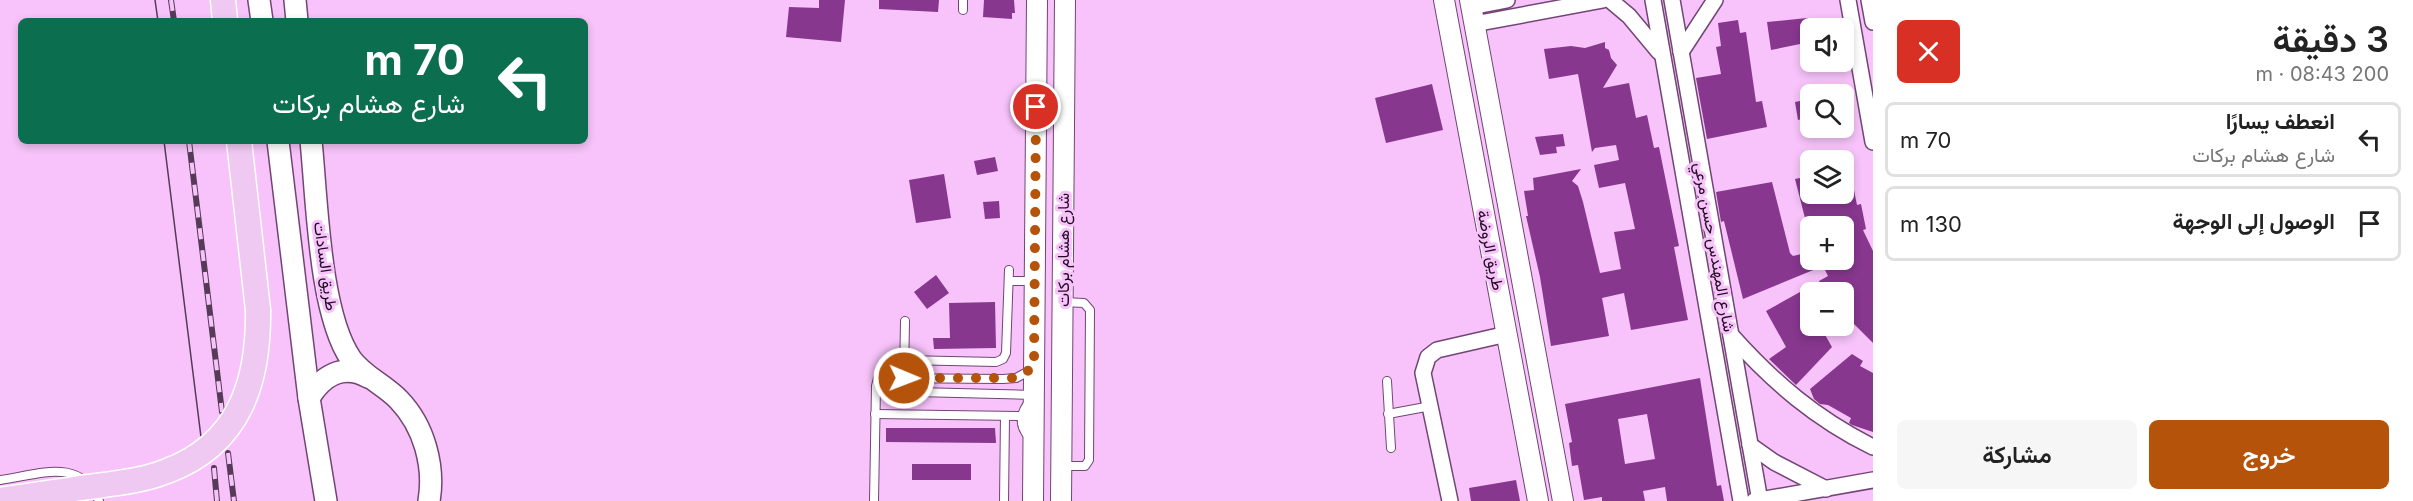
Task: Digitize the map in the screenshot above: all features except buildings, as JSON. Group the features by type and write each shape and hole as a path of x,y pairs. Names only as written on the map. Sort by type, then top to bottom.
{"main road":[{"path":"223,0 225,18"},
{"path":"259,0 262,18"},
{"path":"0,500 90,495 168,471 186,463 217,439 235,415 249,389 258,350 258,310 238,144"},
{"name":"طريق السادات","path":"278,144 300,307 309,398 326,501"},
{"name":"طريق السادات","path":"311,144 328,300 337,333 351,360 399,400 417,425 428,455 431,486 429,501"},
{"path":"300,307 312,315 320,313 328,300"},
{"path":"309,398 317,384 330,375 345,370 360,373 374,380"}],"street":[{"name":"شارع هشام بركات","path":"1033,501 1037,0"},
{"name":"شارع هشام بركات","path":"1061,501 1065,0"},
{"name":"طريق الروضة","path":"1444,0 1538,501"},
{"path":"1472,10 1507,0"},
{"path":"1472,10 1603,0"},
{"path":"1610,0 1647,35 1663,57"},
{"name":"شارع المهندس حسن مرعي","path":"1653,0 1741,501"},
{"name":"شارع المهندس حسن مرعي","path":"1672,0 1758,501"},
{"path":"1681,52 1715,0"},
{"path":"1846,3 1873,142"},
{"name":"طريق الروضة","path":"1472,10 1563,501"},
{"path":"1037,86 1064,85"},
{"path":"1487,228 1500,231 1510,220"},
{"path":"1498,287 1509,278 1522,282"},
{"path":"1450,501 1424,368 1432,353 1507,334"},
{"path":"1731,335 1764,372 1801,404 1842,432 1873,447"},
{"path":"1750,445 1774,462 1827,488"},
{"path":"1758,501 1873,480"},
{"path":"1812,501 1827,488"}],"lane":[{"path":"963,0 963,10"},
{"path":"904,360 996,362 1004,358 1009,270"},
{"path":"1009,281 1035,281"},
{"path":"1061,466 1085,466 1089,460 1090,310 1084,303 1062,302"},
{"path":"904,378 905,321"},
{"path":"874,501 875,414 878,378 1016,378 1034,367"},
{"path":"1387,381 1391,448"},
{"path":"876,391 1034,396"},
{"path":"1034,396 1021,416 1023,430 1034,439"},
{"path":"1389,414 1431,406"},
{"path":"875,414 1021,416"},
{"path":"1004,501 1005,416"},
{"path":"0,480 69,471 84,480 90,495"}],"tram line":[{"path":"155,0 158,18"},
{"path":"164,144 201,437"}],"railway":[{"path":"171,0 174,18"},
{"path":"189,144 222,412"},
{"path":"228,453 234,501"},
{"path":"214,468 217,501"}],"route":[{"path":"904,378 1016,378 1034,367 1036,107"}]}
